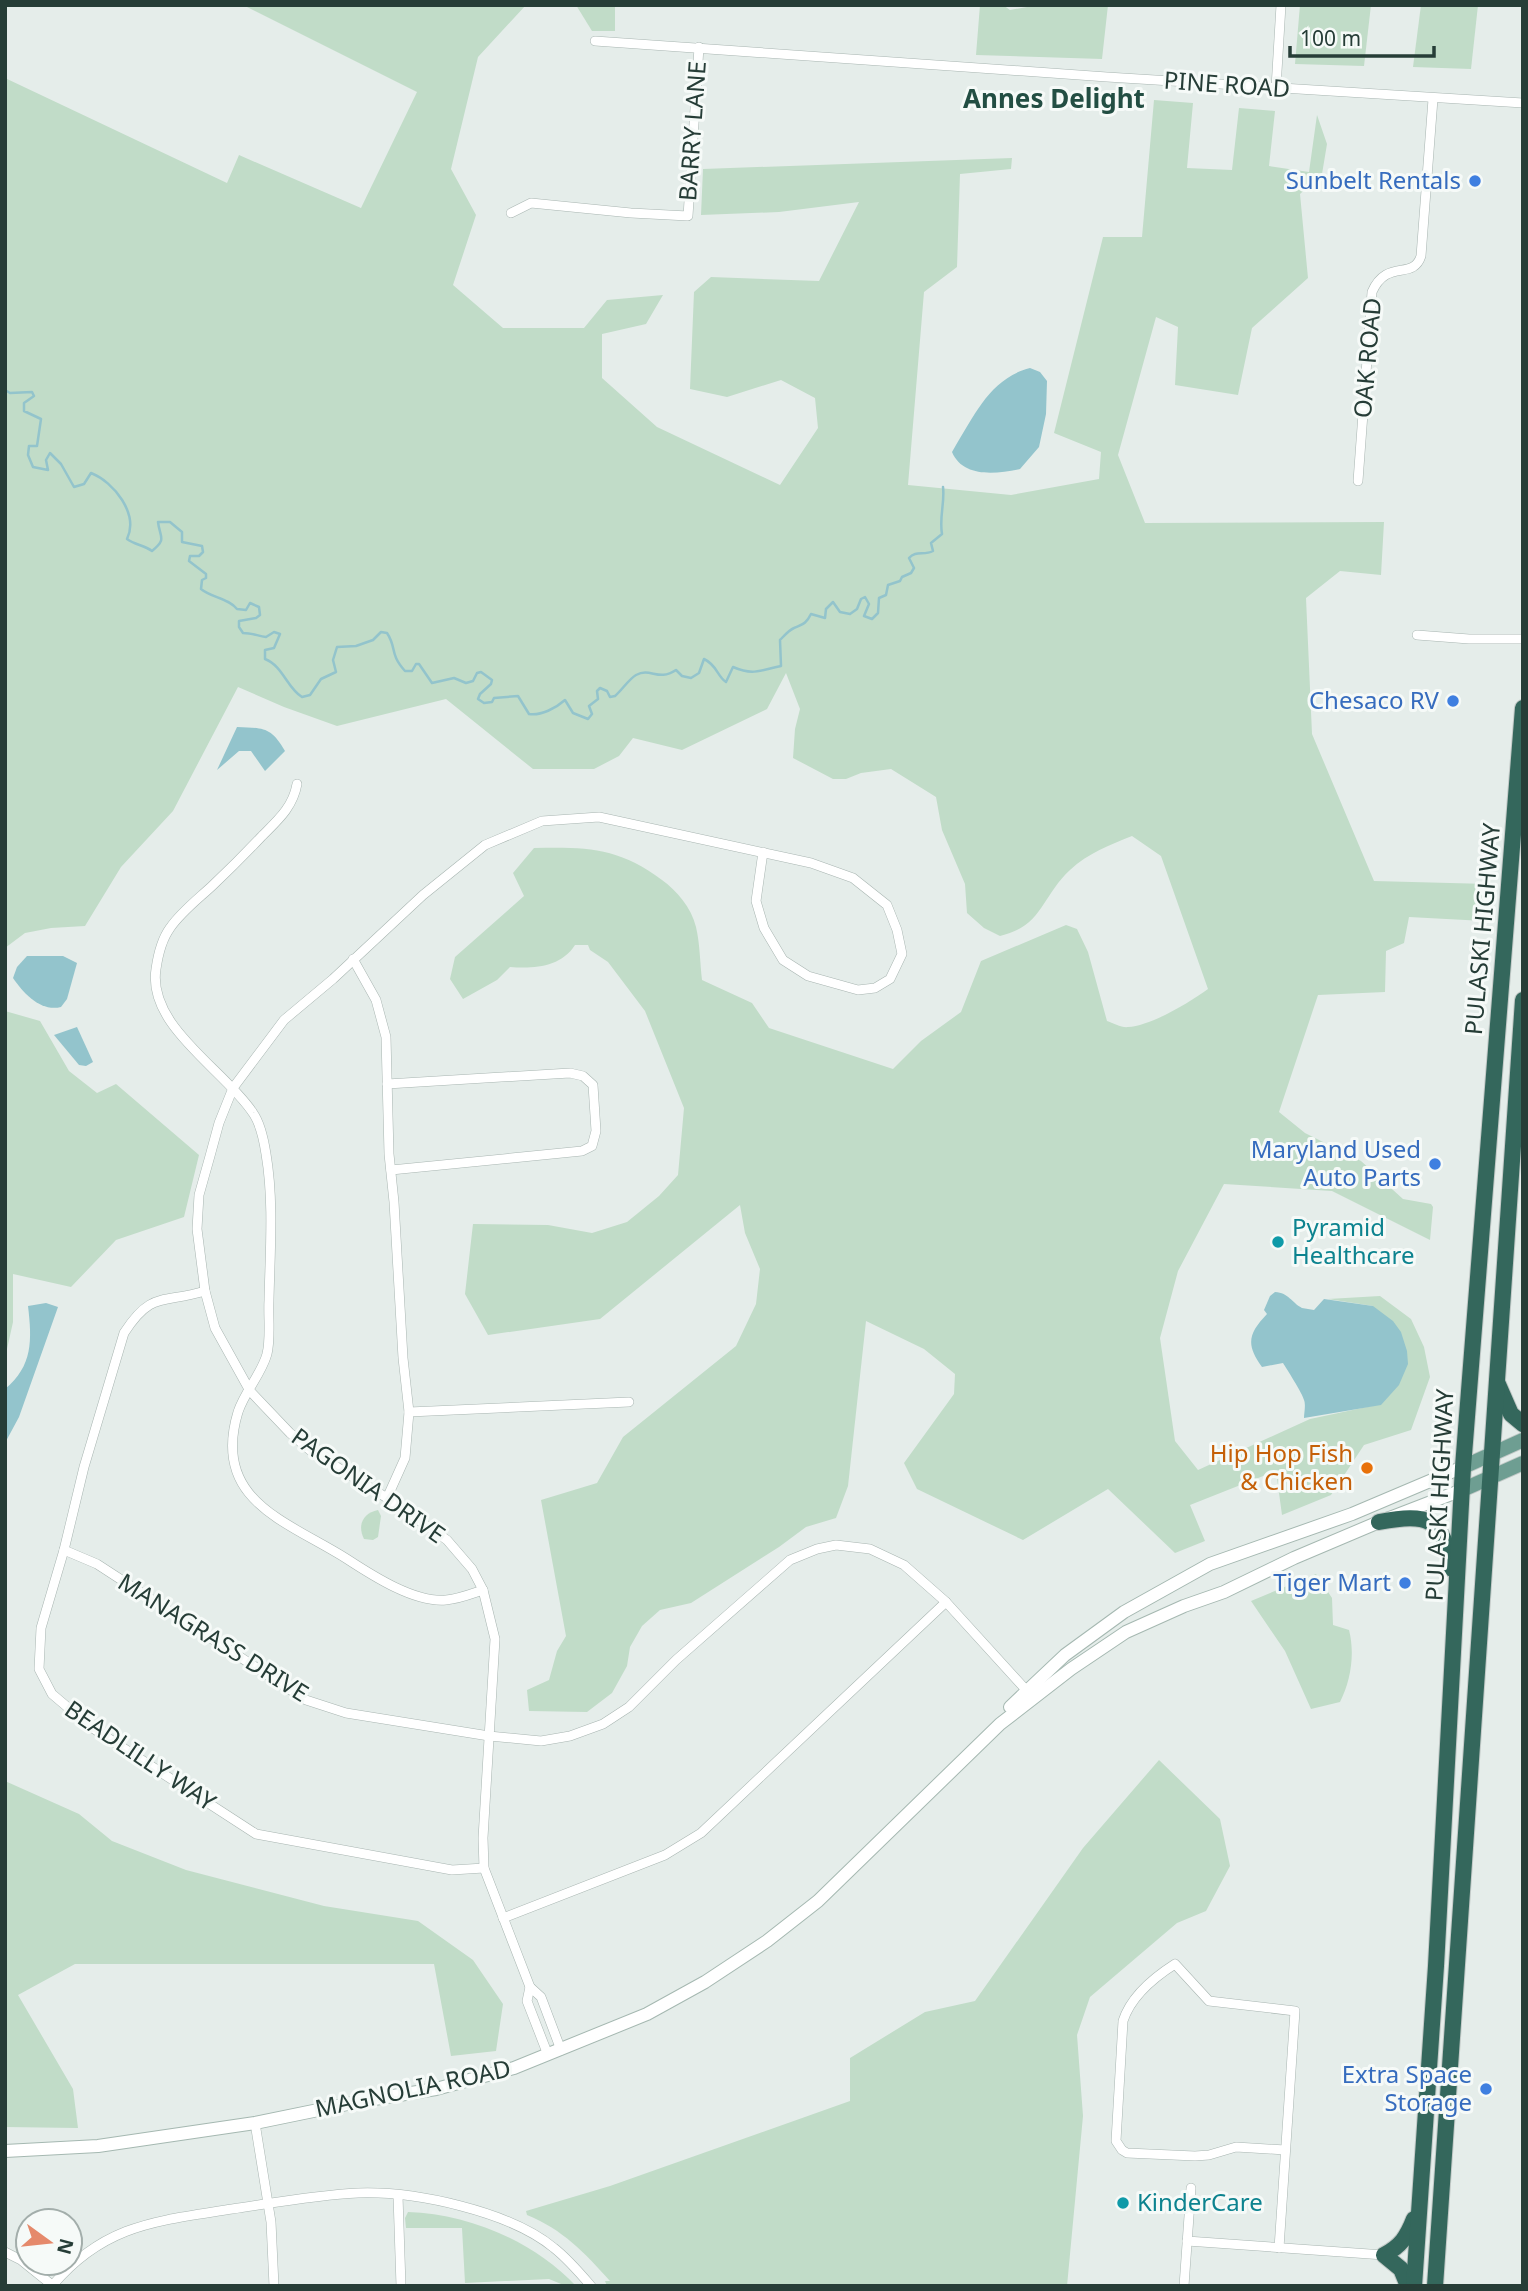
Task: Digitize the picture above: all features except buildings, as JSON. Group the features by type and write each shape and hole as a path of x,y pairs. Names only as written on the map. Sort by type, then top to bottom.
{"highway":[{"name":"PULASKI HIGHWAY","path":"1414,2286 1436,1966 1463,1467 1523,708"},
{"name":"PULASKI HIGHWAY","path":"1435,2286 1523,1000"},
{"path":"1484,1182 1510,1183"},
{"path":"1497,1381 1511,1414 1523,1424"},
{"path":"1379,1522 1408,1517 1420,1518 1438,1528 1448,1550 1456,1609"},
{"path":"1408,2286 1401,2269 1384,2255 1405,2239 1419,2204"},
{"path":"1437,2263 1442,2286"}],"main road":[{"path":"1463,1467 1523,1440"},
{"path":"1462,1490 1523,1463"},
{"name":"MAGNOLIA ROAD","path":"942,1782 985,1731 1065,1655 1124,1612 1210,1564 1354,1513 1463,1467"},
{"name":"MAGNOLIA ROAD","path":"5,2151 98,2146 255,2123 436,2089 505,2071 647,2014 705,1982 767,1941 818,1901 1010,1716 1071,1669 1126,1632 1184,1606 1224,1592 1294,1558 1379,1522 1462,1490"}],"street":[{"path":"1276,88 1281,5"},
{"name":"PINE ROAD","path":"595,41 1523,103"},
{"name":"BARRY LANE","path":"511,213 531,203 688,216 699,47"},
{"name":"OAK ROAD","path":"1358,481 1372,292 1383,274 1396,270 1413,270 1419,264 1433,99"},
{"path":"1417,635 1523,639"},
{"path":"298,784 295,797 287,810 168,930 160,949 155,973 157,993 164,1011 176,1029 233,1088 255,1116 266,1154 271,1259 268,1352 250,1391 242,1401 232,1434 232,1456 237,1474 247,1493 260,1505 284,1523 397,1587 426,1598 445,1600 483,1590"},
{"name":"PAGONIA DRIVE","path":"561,2050 541,1997 530,1987 484,1868 483,1838 495,1639 483,1590 472,1569 447,1539 312,1451 290,1433 250,1391 215,1328 205,1291 197,1229 199,1195 219,1123 233,1088 284,1020 333,979 423,895 485,845 542,821 599,817 763,852 811,863 853,878 887,905 897,930 902,954 890,979 875,988 858,990 808,976 783,961 765,928 756,901 763,852"},
{"path":"353,959 376,1000 386,1037 402,1358 409,1412 405,1458 387,1498"},
{"path":"387,1084 570,1073 583,1076 593,1085 596,1131 592,1146 582,1151 391,1170"},
{"name":"BEADLILLY WAY","path":"205,1291 170,1297 147,1306 136,1314 124,1333 40,1628 38,1669 52,1694 91,1727 256,1834 452,1870 484,1868"},
{"path":"409,1412 629,1402"},
{"name":"MANAGRASS DRIVE","path":"64,1550 97,1564 306,1700 346,1713 489,1736 541,1741 570,1736 603,1724 629,1707 676,1661 790,1560 836,1545 870,1549 904,1565 946,1602 1027,1691"},
{"path":"503,1918 653,1860 701,1833 946,1602"},
{"path":"1279,2248 1295,2011 1216,2004 1204,1997 1175,1964 1134,1998 1123,2021 1116,2141 1118,2146 1127,2153 1195,2156 1236,2147 1285,2150"},
{"name":"PAGONIA DRIVE","path":"530,1987 527,2001 548,2055"},
{"path":"255,2123 268,2204 274,2286"},
{"path":"1184,2286 1191,2188"},
{"path":"5,2252 21,2260 52,2286 69,2266 89,2250 120,2232 157,2221 360,2193 435,2200 509,2222 552,2246 591,2286"},
{"path":"398,2196 401,2286"},
{"path":"1187,2241 1384,2255"}],"green space":[{"path":"243,5 526,5 478,57 451,169 476,215 453,285 503,328 584,328 607,300 663,295 646,324 602,334 602,378 657,427 780,485 818,428 815,398 781,380 727,397 690,389 694,292 711,277 819,281 859,202 779,212 701,215 703,169 1012,158 1011,169 960,174 957,267 924,292 908,485 1011,495 1099,479 1101,452 1054,433 1103,237 1142,237 1154,100 1193,103 1187,168 1232,170 1239,108 1275,111 1269,166 1309,172 1317,115 1327,144 1322,174 1300,194 1308,278 1252,328 1238,395 1175,385 1178,327 1156,317 1118,455 1145,523 1384,522 1381,575 1340,571 1306,598 1312,734 1374,881 1488,884 1484,921 1409,917 1404,943 1386,951 1385,992 1318,995 1279,1112 1305,1133 1361,1161 1403,1199 1431,1204 1430,1240 1332,1191 1224,1184 1178,1271 1160,1338 1175,1441 1198,1470 1310,1419 1381,1404 1373,1306 1328,1299 1380,1296 1411,1319 1424,1347 1430,1377 1411,1430 1364,1445 1331,1495 1282,1515 1276,1471 1190,1505 1205,1541 1175,1553 1108,1489 1023,1540 917,1489 904,1463 954,1394 955,1374 924,1349 866,1321 848,1486 836,1518 806,1527 691,1603 660,1610 642,1626 630,1647 627,1666 612,1693 587,1712 529,1711 527,1690 549,1680 557,1651 566,1636 541,1500 597,1483 623,1437 736,1346 756,1304 760,1269 745,1233 740,1205 600,1319 488,1335 465,1294 473,1224 548,1225 592,1233 627,1222 659,1196 678,1175 684,1108 645,1011 608,962 590,950 588,945 575,945 555,962 528,968 510,967 497,980 463,999 450,979 455,957 524,896 513,873 534,848 601,851 646,869 673,889 691,913 697,933 702,980 752,1003 769,1028 893,1069 921,1041 961,1012 981,961 1066,925 1077,929 1088,952 1107,1021 1126,1027 1137,1026 1159,1018 1208,989 1161,856 1132,836 1077,864 1060,880 1025,925 1000,936 984,928 967,913 965,884 942,830 936,797 891,769 861,773 846,779 833,779 793,758 795,729 800,709 786,673 767,709 682,750 633,738 619,756 594,769 533,769 446,699 337,726 238,687 173,811 121,867 85,926 25,933 5,948 5,78 227,183 239,155 361,208 417,92"},
{"path":"576,5 615,5 615,31 592,31"},
{"path":"980,5 1003,5 1010,10 1038,5 1108,5 1102,59 976,55"},
{"path":"1300,5 1371,5 1364,66 1295,64"},
{"path":"1421,5 1478,5 1471,69 1413,67"},
{"path":"5,1011 40,1021 69,1071 97,1093 116,1084 199,1155 184,1217 116,1240 71,1287 13,1274 13,1322 5,1358"},
{"path":"378,1510 381,1516 378,1537 373,1540 364,1539 361,1524 368,1514"},
{"path":"1316,1574 1332,1598 1333,1625 1349,1630 1352,1657 1347,1685 1340,1702 1311,1709 1285,1651 1251,1601"},
{"path":"1159,1760 1220,1819 1230,1866 1206,1911 1177,1923 1090,1997 1077,2035 1083,2116 1067,2286 607,2286 605,2281 610,2281 572,2243 551,2227 527,2215 526,2211 610,2186 850,2101 850,2058 925,2012 975,2001 1083,1848"},
{"path":"5,1781 79,1814 112,1841 186,1870 324,1906 418,1921 473,1960 503,2004 496,2051 451,2056 434,1964 75,1964 18,1995 73,2089 78,2128 5,2127"},
{"path":"408,2212 454,2218 499,2233 540,2256 576,2286 566,2286 549,2279 465,2283 462,2228 406,2228 405,2218"}],"water":[{"path":"1030,368 1040,372 1047,381 1046,414 1039,447 1020,469 991,473 964,466 952,452 977,410 1005,380"},
{"path":"237,727 266,730 285,751 265,771 251,751 239,751 217,770"},
{"path":"27,956 63,956 77,963 67,999 61,1007 40,1004 28,996 13,978 17,967"},
{"path":"77,1027 93,1062 86,1066 79,1065 54,1035"},
{"path":"1275,1292 1287,1296 1302,1308 1314,1310 1324,1299 1373,1306 1393,1321 1401,1332 1407,1351 1408,1364 1399,1385 1381,1405 1304,1418 1303,1397 1283,1363 1262,1367 1251,1345 1253,1333 1267,1314 1264,1310 1270,1296"},
{"path":"46,1303 58,1307 19,1417 5,1443 5,1389 26,1362 30,1341 28,1306"}],"waterway":[{"path":"5,390 10,393 32,392 34,396 24,403 24,411 41,419 37,446 29,446 28,455 33,467 48,470 46,460 50,453 61,464 74,487 84,484 91,473 100,477 122,500 130,519 127,539 133,543 152,551 161,541 158,522 170,522 182,532 182,542 202,546 203,552 199,556 190,556 189,561 206,574 201,589 229,602 237,609 246,610 250,603 259,607 260,615 239,621 239,627 243,633 263,637 274,632 280,634 274,648 265,650 265,659 276,667 302,697 310,695 321,679 336,672 333,660 337,647 356,646 373,640 381,632 387,633 397,660 405,671 412,671 416,664 419,664 432,683 454,678 466,683 473,681 477,673 481,672 492,680 478,699 484,703 492,702 494,698 518,696 529,714 548,711 565,700 573,713 588,719 592,714 589,706 598,699 597,691 600,688 607,691 610,697 615,696 633,677 641,673 664,675 676,670 682,676 691,678 699,673 704,659 712,664 726,682 733,667 752,672 781,666 780,640 790,630 806,622 811,614 825,618 826,609 833,602 840,612 850,614 865,597 869,604 864,616 872,619 878,613 879,598 886,595 888,585 900,581 914,568 909,558 914,554 933,551 931,543 942,534 943,487"}],"place":[{"name":"Sunbelt Rentals","path":"1475,181"},
{"name":"Chesaco RV","path":"1453,701"},
{"name":"Maryland Used Auto Parts","path":"1435,1164"},
{"name":"Pyramid Healthcare","path":"1278,1242"},
{"name":"Hip Hop Fish & Chicken","path":"1367,1468"},
{"name":"Tiger Mart","path":"1405,1583"},
{"name":"Extra Space Storage","path":"1486,2089"},
{"name":"KinderCare","path":"1123,2203"}],"district":[{"name":"Annes Delight","path":"1054,99"}]}
